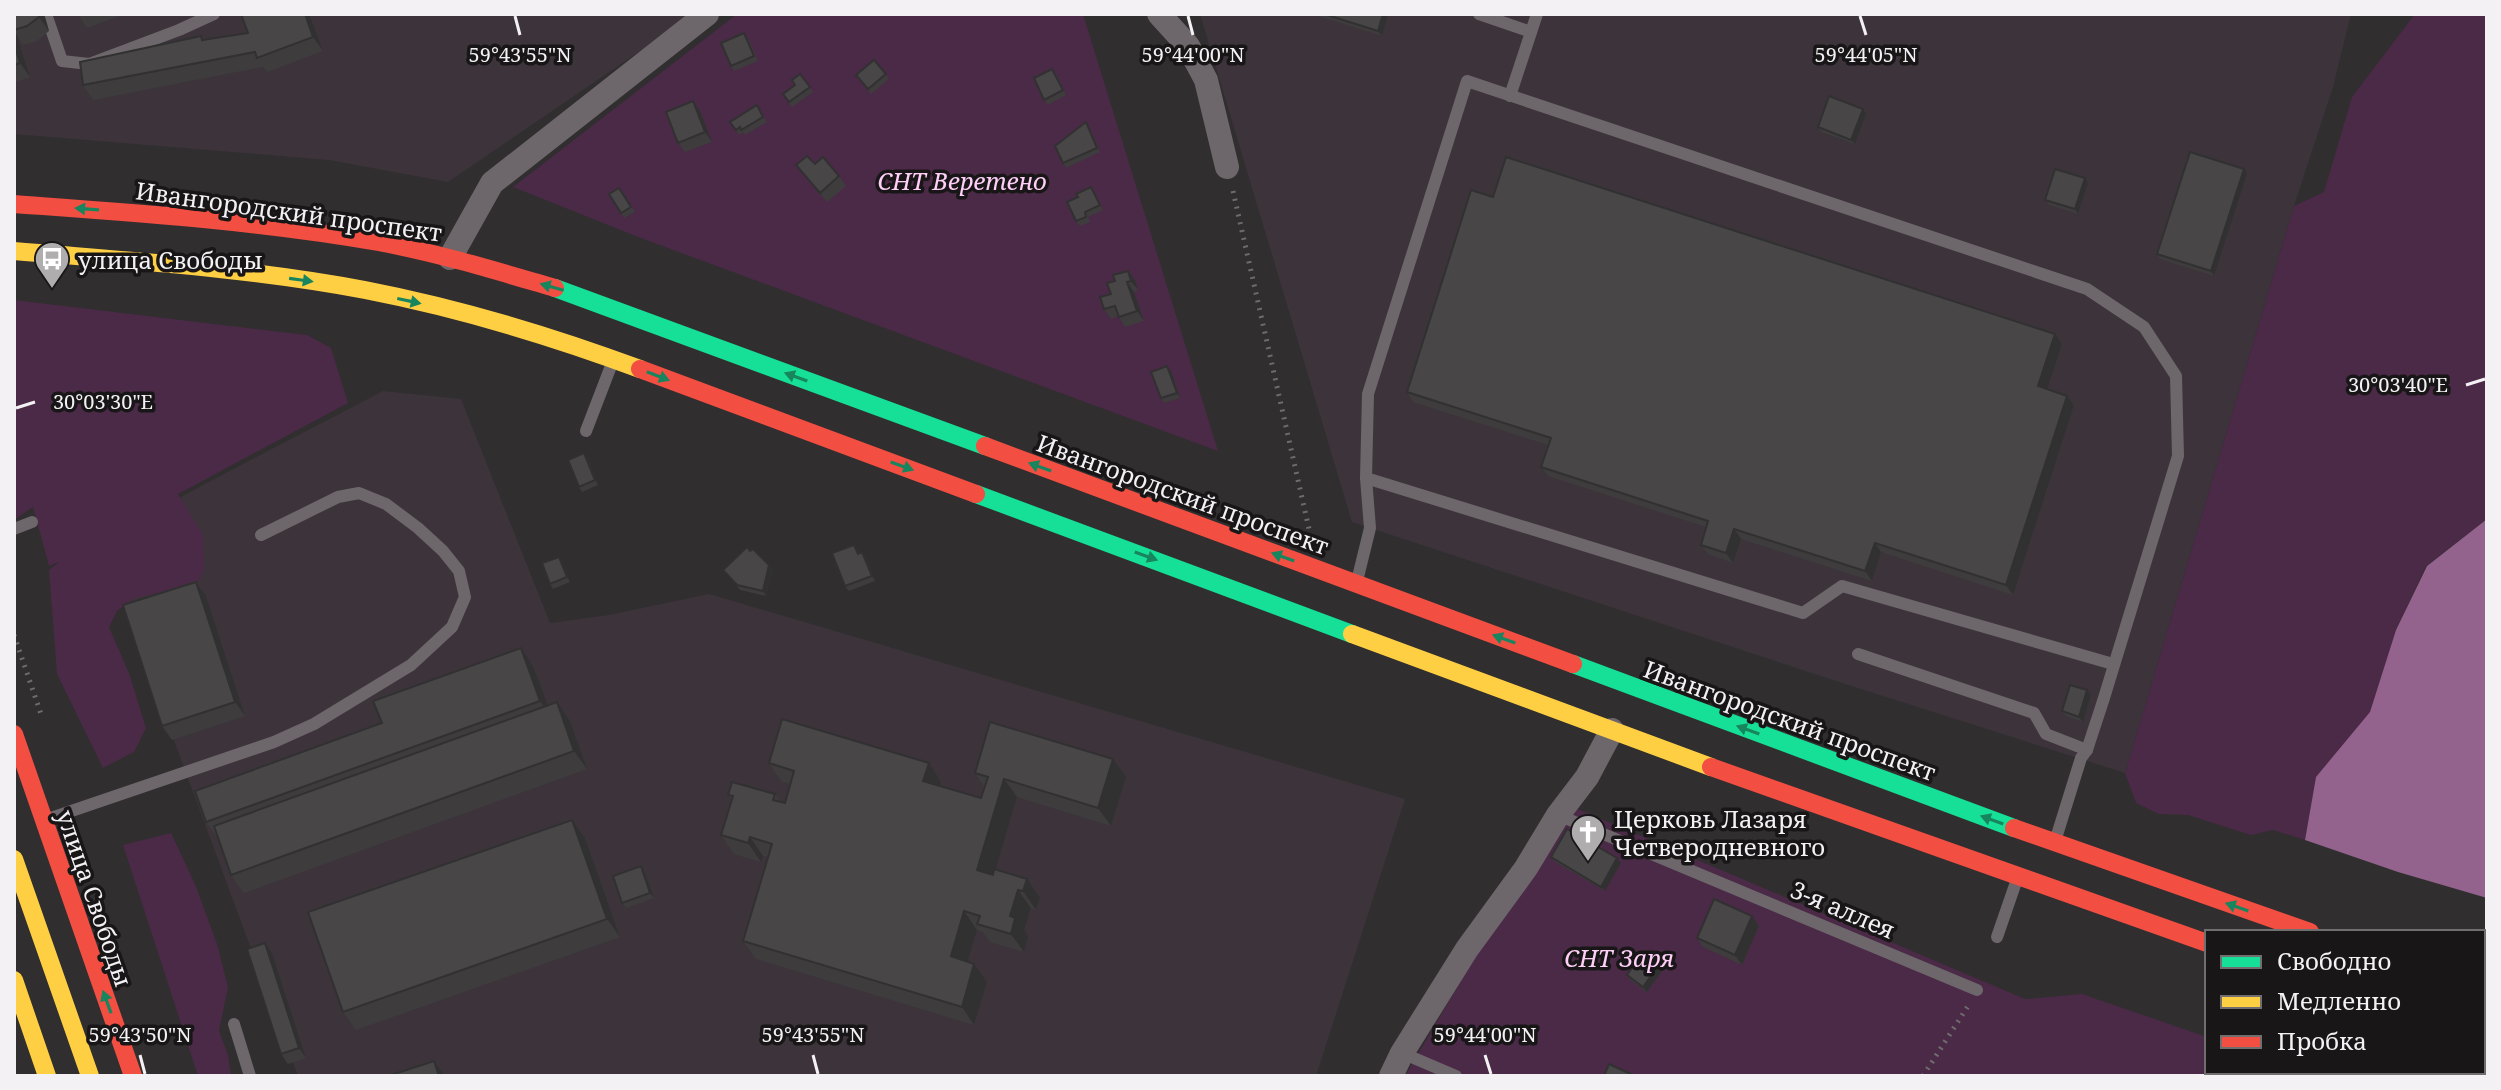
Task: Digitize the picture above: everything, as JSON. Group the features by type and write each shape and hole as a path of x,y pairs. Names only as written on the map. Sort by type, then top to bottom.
{"main road":[{"path":"14,192 23,205"},
{"name":"Ивангородский проспект","path":"23,205 142,213 375,242 450,258 575,294 2054,843 2304,930"},
{"path":"14,251 140,261 333,284 536,333 614,359 1804,802 2205,942"},
{"path":"14,263 24,264 44,254"},
{"name":"улица Свободы","path":"14,734 133,1076"},
{"path":"14,859 90,1076"},
{"path":"14,980 47,1076"}],"street":[{"path":"450,258 492,183 707,14"},
{"path":"1159,14 1188,46 1206,80 1227,167"},
{"path":"1391,1076 1467,949 1587,777 1612,730"}],"lane":[{"path":"46,14 62,61 89,64 214,14"},
{"path":"1479,14 1531,32"},
{"path":"1510,96 1537,14"},
{"path":"1357,584 1370,528 1366,478 1368,394 1467,81 2087,289 2144,327 2176,376 2178,456 2087,750 2081,758 2054,843"},
{"path":"586,431 614,359"},
{"path":"1366,478 1803,613 1842,586 2113,664"},
{"path":"42,821 274,742 314,724 375,689 423,655 452,627 465,597 459,571 443,551 386,504 359,493 338,497 261,535"},
{"path":"14,529 32,522"},
{"path":"1858,654 2034,713 2046,734 2087,750"},
{"name":"3-я аллея","path":"1558,815 1977,990"},
{"path":"1997,937 2018,878"},
{"path":"234,1024 250,1076"},
{"path":"1402,1053 1456,1076"}],"path":[{"path":"1227,167 1310,534"},
{"path":"1923,1076 1977,990"}],"shaded area":[{"path":"14,14 690,14 448,182 329,160 14,134"},
{"path":"1200,14 2351,14 2333,87 2294,206 2125,773 1352,522"},
{"path":"383,391 461,399 550,623 609,615 709,594 1405,799 1316,1076 298,1076 128,616 104,540"},
{"path":"2487,519 2487,898 2305,840 2316,777 2370,712 2396,630 2427,566"}],"green space":[{"name":"СНТ Веретено","path":"737,14 1083,14 1218,451 638,237 513,187"},
{"path":"2415,14 2487,14 2487,519 2426,566 2396,630 2371,712 2316,778 2305,840 2273,830 2251,835 2188,815 2159,814 2136,803 2125,773 2294,206 2324,192 2352,97"},
{"path":"14,300 307,335 331,348 348,403 178,494 203,535 204,569 198,581 189,587 134,598 117,611 109,627 130,676 146,728 134,752 103,768 57,674 49,570 59,562 49,566 33,507 14,520"},
{"name":"СНТ Заря","path":"1573,807 2025,999 2082,994 2205,1036 2205,1074 2259,1074 1405,1076 1492,928"},
{"path":"171,833 195,884 217,944 228,987 219,1031 228,1055 231,1076 198,1076 123,845"}],"building":[{"path":"14,14 38,14 39,17 27,26 14,30"},
{"path":"241,14 305,14 313,37 257,58 255,52 83,85 80,62 201,36 202,40 248,33"},
{"path":"1324,14 1383,14 1378,31"},
{"path":"744,33 754,56 731,66 721,43"},
{"path":"14,44 20,63 14,65"},
{"path":"874,60 886,74 868,89 856,75"},
{"path":"1052,69 1063,90 1044,100 1034,78"},
{"path":"800,74 810,87 789,102 783,94 795,85 792,80"},
{"path":"1829,96 1863,109 1851,140 1818,127"},
{"path":"693,101 705,132 678,143 666,112"},
{"path":"757,105 763,117 736,130 730,122"},
{"path":"1086,122 1097,148 1063,163 1055,146"},
{"path":"2190,152 2244,169 2211,271 2157,254"},
{"path":"807,156 815,164 823,157 839,176 820,193 796,165"},
{"path":"1506,157 2055,334 2038,386 2067,396 2006,585 1875,543 1865,571 1734,529 1726,553 1701,545 1708,521 1541,467 1551,438 1407,392 1471,190 1493,197"},
{"path":"2055,169 2085,178 2075,209 2045,200"},
{"path":"1091,187 1100,205 1085,212 1086,217 1076,221 1067,202"},
{"path":"619,188 631,207 621,213 609,194"},
{"path":"1128,271 1131,281 1127,282 1137,311 1119,317 1115,306 1104,309 1100,297 1111,294 1107,283 1115,281 1113,275"},
{"path":"1167,366 1177,393 1161,398 1151,372"},
{"path":"584,453 595,480 579,487 568,460"},
{"path":"854,545 858,554 862,552 872,576 845,586 832,553"},
{"path":"747,547 769,565 763,591 737,585 723,570"},
{"path":"559,557 567,577 550,584 542,563"},
{"path":"196,582 235,702 162,726 123,605"},
{"path":"521,648 540,701 206,822 195,791 382,723 373,701"},
{"path":"2070,685 2087,690 2079,717 2062,711"},
{"path":"557,702 574,751 231,875 214,826"},
{"path":"782,719 929,763 923,781 981,798 988,777 975,773 990,722 1113,759 1098,808 1004,779 977,870 993,875 994,869 1027,879 1023,891 1018,890 1010,916 1015,918 1011,934 977,924 980,916 964,911 951,956 974,964 962,1007 743,941 772,844 750,837 748,843 721,835 733,796 728,795 732,782 775,794 773,800 785,803 794,771 769,763"},
{"path":"572,820 607,919 343,1012 308,912"},
{"name":"Церковь Лазаря Четверодневного","path":"1567,829 1617,858 1601,887 1551,857"},
{"path":"641,866 650,893 622,903 613,876"},
{"path":"1714,899 1752,916 1735,955 1697,938"},
{"path":"265,943 299,1048 281,1054 247,949"},
{"path":"1644,951 1660,963 1643,987 1627,975"},
{"path":"434,1061 439,1076 388,1076"},
{"path":"1609,1064 1635,1076 1604,1076"}],"traffic: fast":[{"path":"555,288 985,446"},
{"path":"976,494 1352,634"},
{"path":"1573,664 2014,828"}],"traffic: slow":[{"path":"14,251 234,271 365,290 504,324 640,369"},
{"path":"1352,634 1711,767"},
{"path":"14,859 90,1076"},
{"path":"14,980 47,1076"}],"traffic: jam":[{"path":"14,204 288,228 423,251 555,288"},
{"path":"640,369 976,494"},
{"path":"985,446 1573,664"},
{"path":"14,734 133,1076"},
{"path":"1711,767 2205,942"},
{"path":"2014,828 2304,930"}],"place":[{"name":"улица Свободы","path":"52,290"},
{"name":"Церковь Лазаря Четверодневного","path":"1588,863"}]}
